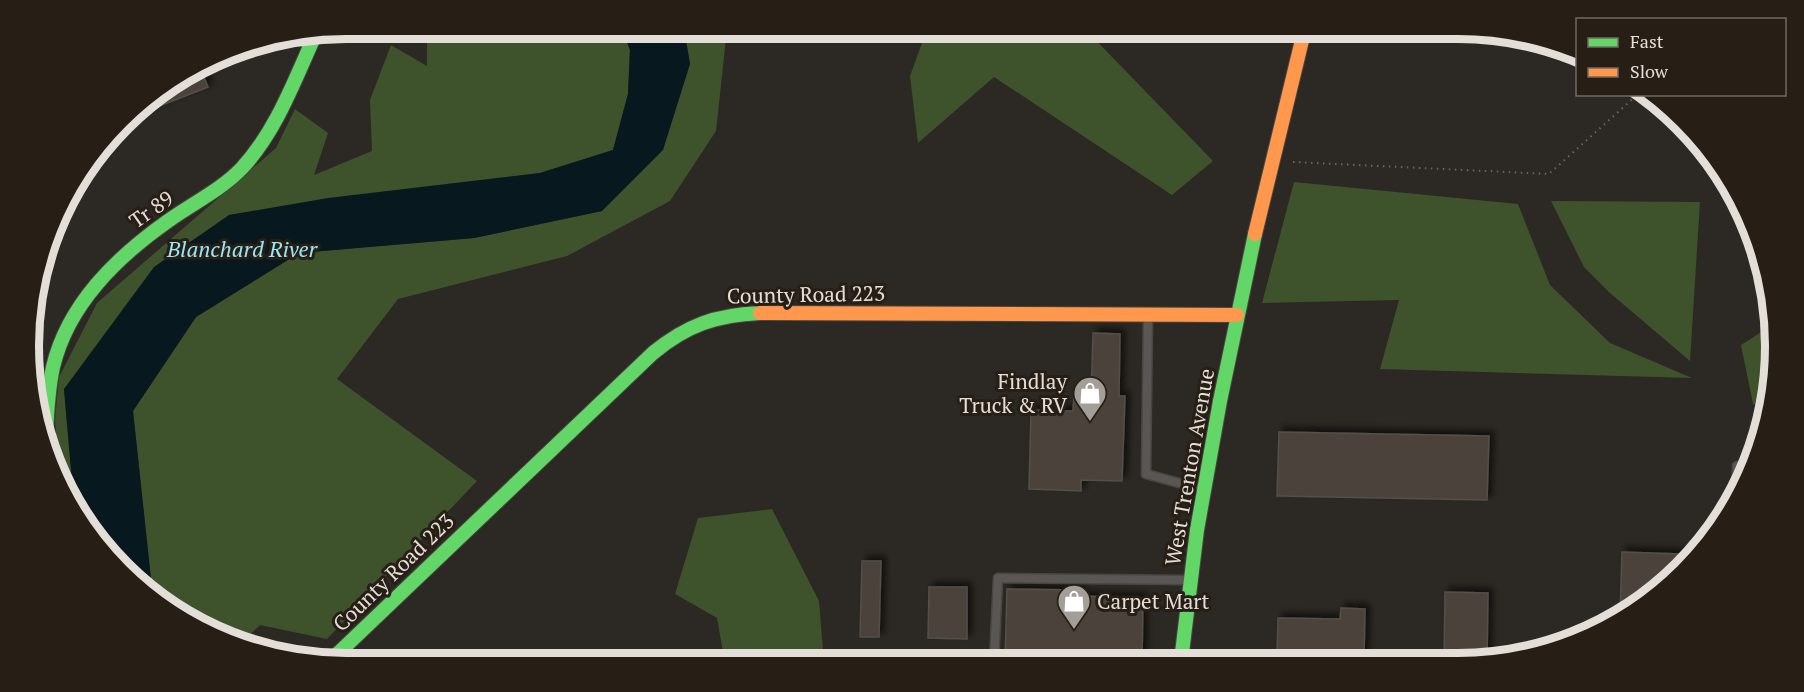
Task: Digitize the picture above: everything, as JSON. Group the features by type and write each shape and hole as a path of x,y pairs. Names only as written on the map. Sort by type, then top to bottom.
{"street":[{"name":"West Trenton Avenue","path":"1182,653 1204,489 1237,315 1302,39"},
{"name":"Tr 89","path":"47,416 52,366 61,341 85,296 105,273 135,246 218,188 241,169 261,146 312,41"},
{"name":"County Road 223","path":"339,653 652,352 676,334 693,325 722,316 772,312 1237,315"}],"lane":[{"path":"1148,315 1146,474 1204,489"},
{"path":"994,653 998,578 1190,580"}],"path":[{"path":"1272,160 1549,174 1636,96"}],"green space":[{"path":"422,39 626,39 630,50 628,94 613,150 540,173 229,215 64,389 72,485 57,450 55,419 59,377 97,303 276,148 295,109 328,133 314,175 372,151 370,100 391,45 427,66 427,43"},
{"path":"686,39 726,39 716,131 670,201 567,256 398,299 337,379 477,481 327,639 260,625 247,637 192,612 151,583 133,411 196,317 299,253 474,238 602,211 690,64"},
{"path":"923,39 1095,39 1213,161 1172,195 994,77 918,143 910,76"},
{"path":"1294,182 1518,204 1550,285 1610,343 1692,378 1380,369 1399,300 1262,303"},
{"path":"1551,201 1700,202 1690,361 1610,293 1584,267"},
{"path":"1764,330 1764,366 1759,406 1753,404 1741,345"},
{"path":"772,509 819,601 823,653 723,653 717,618 675,594 698,518"}],"water":[{"name":"Blanchard River","path":"626,39 686,39 690,64 663,150 602,211 474,238 299,253 196,317 133,411 151,583 129,563 102,533 72,485 64,389 154,267 229,215 328,198 540,173 613,150 628,94 630,50"}],"building":[{"path":"203,75 208,87 150,110"},
{"path":"1093,333 1120,334 1119,396 1125,396 1122,481 1081,480 1081,491 1029,489 1031,410 1073,411 1074,396 1091,396"},
{"path":"1279,432 1489,436 1487,500 1277,496"},
{"path":"1622,552 1680,554 1680,558 1660,577 1620,607"},
{"path":"862,561 881,561 879,637 860,637"},
{"path":"929,587 967,587 967,639 928,638"},
{"name":"Carpet Mart","path":"1007,589 1080,590 1080,596 1143,598 1142,653 1005,653"},
{"path":"1445,592 1488,593 1487,651 1444,653"},
{"path":"1341,608 1365,609 1364,653 1277,653 1278,618 1340,619"}],"traffic: fast":[{"path":"47,417 53,367 60,344 83,303 113,266 131,250 168,221 225,183 242,168 275,121 312,41"},
{"path":"1182,653 1197,530 1220,401 1255,234"},
{"path":"339,653 653,353 678,335 703,323 730,316 760,313"}],"traffic: slow":[{"path":"1255,234 1302,39"},
{"path":"760,313 1237,315"}],"place":[{"name":"Findlay Truck & RV","path":"1090,422"},
{"name":"Carpet Mart","path":"1074,630"}]}
